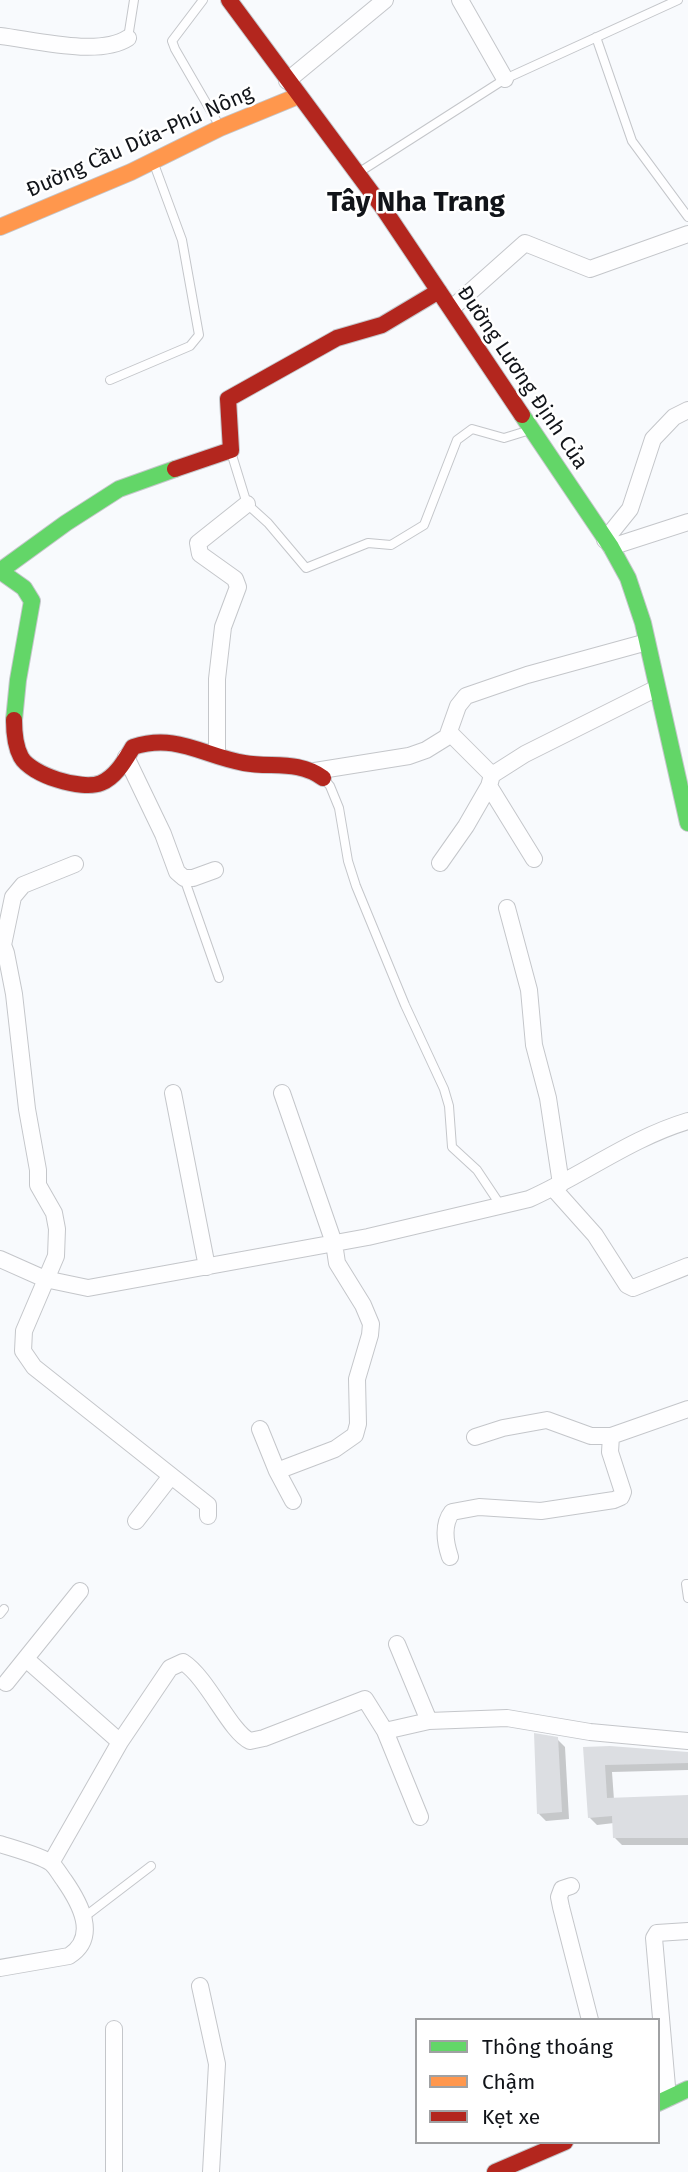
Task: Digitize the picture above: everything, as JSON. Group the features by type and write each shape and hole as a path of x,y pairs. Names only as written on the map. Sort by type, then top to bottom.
{"street":[{"name":"Đường Lương Định Của","path":"229,0 383,208 608,543 635,594 688,823"},
{"path":"287,81 385,0"},
{"path":"460,0 505,79"},
{"path":"0,36 88,46 108,46 128,38"},
{"name":"Đường Cầu Dứa-Phú Nông","path":"0,228 153,161 220,128 298,96"},
{"path":"452,308 525,243 590,269 688,234"},
{"path":"439,291 382,325 337,338 228,399 231,450 119,489 0,571 24,588 32,601 15,704 19,754 29,766 76,785 101,785 109,781 133,747 162,741 217,753 234,761 278,763 319,774 409,756 434,746 450,733 456,712 466,696 527,675 647,642"},
{"path":"608,543 629,509 653,439 674,417 688,410"},
{"path":"217,753 217,679 223,627 237,587 235,579 200,554 198,543 247,504"},
{"path":"608,543 688,522"},
{"path":"440,863 466,826 491,780 525,754 657,688"},
{"path":"450,733 491,780 534,859"},
{"path":"126,757 163,834 177,872 184,878 193,878 215,870"},
{"path":"75,864 23,885 17,891 13,897 1,945 6,953 14,994 38,1185 54,1213 57,1229 56,1256 24,1331 23,1351 34,1367 208,1505 208,1516"},
{"path":"507,908 529,990 534,1045 548,1098 557,1186 595,1235 627,1285 633,1288 645,1285 688,1266"},
{"path":"173,1093 208,1267"},
{"path":"277,1471 342,1445 355,1435 359,1424 357,1378 371,1324 363,1305 337,1263 334,1243 282,1093"},
{"path":"0,1259 46,1279 88,1288 334,1243 529,1199 652,1134 688,1121"},
{"path":"475,1437 547,1419 591,1436 611,1436 688,1409"},
{"path":"260,1429 293,1501"},
{"path":"450,1557 445,1534 446,1519 452,1511 479,1507 541,1511 621,1497 623,1492 610,1452 611,1436"},
{"path":"136,1521 171,1476"},
{"path":"6,1683 79,1591"},
{"path":"397,1644 429,1721"},
{"path":"26,1659 120,1742"},
{"path":"51,1863 120,1742 170,1668 183,1662 209,1690 245,1739 250,1741 365,1699 385,1731 420,1817"},
{"path":"385,1731 429,1721 507,1718 590,1732 688,1741"},
{"path":"0,1844 51,1863 79,1903 84,1942 79,1950 69,1956 0,1968"},
{"path":"571,1886 562,1889 559,1897 589,2018"},
{"path":"658,2018 654,1938 657,1933 688,1931"},
{"path":"200,1986 217,2064 211,2172"},
{"path":"114,2029 114,2172"},
{"path":"660,2046 663,2100 688,2090"},
{"path":"495,2172 560,2144"}],"lane":[{"path":"128,38 134,0"},
{"path":"202,0 172,41 220,128"},
{"path":"356,174 505,79 678,0"},
{"path":"596,37 632,141 688,216"},
{"path":"110,380 190,346 200,335 181,240 153,161"},
{"path":"231,450 247,504 268,523 306,568 368,543 391,545 424,525 457,440 472,429 504,438 530,430"},
{"path":"319,774 330,786 339,808 348,860 356,887 405,1005 444,1088 449,1106 452,1147 477,1170 501,1206"},
{"path":"184,878 219,978"},
{"path":"688,1584 688,1598"},
{"path":"83,1918 151,1867"}],"building":[{"path":"534,1733 558,1737 562,1812 537,1814"},
{"path":"610,1746 688,1752 688,1763 605,1765 607,1798 688,1795 688,1838 613,1838 612,1816 588,1818 583,1747"}],"traffic: fast":[{"path":"522,415 611,547 628,578 643,623 688,823"},
{"path":"14,720 32,601 24,588 0,571 119,489 175,469"},
{"path":"660,2102 688,2089"}],"traffic: slow":[{"path":"0,227 131,172 220,128 298,96"}],"traffic: jam":[{"path":"229,0 383,208 522,415"},
{"path":"175,469 231,450 228,399 337,338 382,325 439,291"},
{"path":"14,720 17,748 27,764 46,775 70,783 101,783 116,772 133,747 149,743 177,744 244,763 304,769 323,778"},
{"path":"495,2172 560,2144"}],"district":[{"name":"Tây Nha Trang","path":"416,203"}]}
